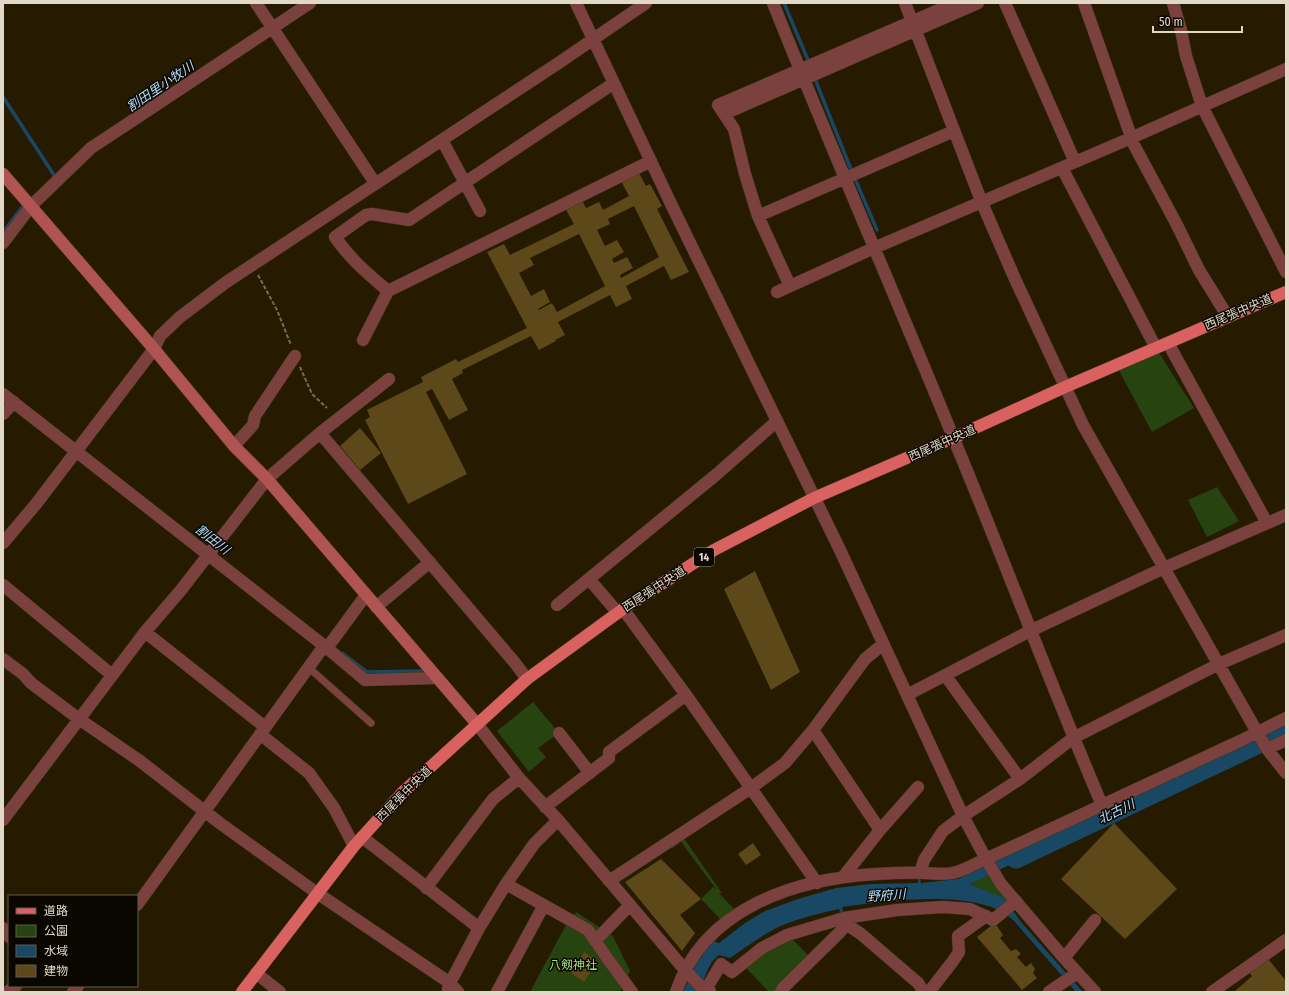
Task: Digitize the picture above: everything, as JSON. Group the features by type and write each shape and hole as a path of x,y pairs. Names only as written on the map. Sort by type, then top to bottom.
{"main road":[{"name":"西尾張中央道","path":"242,992 354,846 403,792 527,679 620,611 714,550 814,498 954,438 1065,387 1286,292"}],"street":[{"path":"256,3 376,183"},
{"path":"3,243 31,206 91,148 310,3"},
{"path":"576,3 814,498 963,816 986,860 1014,904 1064,958 1072,976 1095,992"},
{"path":"3,543 36,504 77,448 154,349 160,336 180,317 219,287 646,3"},
{"path":"773,3 954,438 1073,738 1102,805"},
{"path":"905,3 982,202 1015,279 1083,425 1266,748 1286,773"},
{"path":"914,26 955,3"},
{"path":"790,286 758,216 745,174 734,129 718,105 802,74 914,26 978,3"},
{"path":"1005,3 1075,162"},
{"path":"1084,3 1131,138 1199,270 1228,317"},
{"path":"1173,3 1181,30 1186,56 1202,106 1286,272"},
{"path":"777,292 874,248 1062,168 1286,69"},
{"path":"388,291 350,257 335,237 366,215 372,214 409,220 614,83"},
{"path":"758,216 954,131"},
{"path":"442,140 480,211"},
{"path":"363,340 388,291 651,161"},
{"path":"1062,168 1156,348"},
{"path":"3,174 154,349 234,446 267,479 366,594 477,724 519,778 558,820 609,881 706,991 721,964 732,972 762,948 787,935 897,910 943,907 970,909 992,916"},
{"path":"1168,343 1267,523"},
{"path":"234,446 253,425 255,416 295,356"},
{"path":"3,820 145,632 181,590 267,479 320,433 389,379"},
{"path":"3,394 77,448 211,552 328,645 365,680 437,678"},
{"path":"3,414 14,402"},
{"path":"557,605 717,474 777,421"},
{"path":"320,433 515,662 527,679"},
{"path":"907,695 1030,631 1164,568 1286,516"},
{"path":"376,607 430,562"},
{"path":"589,579 620,611 686,695 817,883"},
{"path":"3,585 112,675"},
{"path":"138,904 308,667 328,645 366,594"},
{"path":"145,632 263,730 309,773 334,808 354,846"},
{"path":"920,873 924,860 943,831 963,816 1020,779 1073,738 1219,664 1286,635"},
{"path":"609,881 751,788 785,763 813,730 865,659 882,645"},
{"path":"3,659 23,674 31,683 79,719 140,761 221,824 452,989 479,928 506,884 534,844 558,820"},
{"path":"945,675 1020,779"},
{"path":"545,807 609,758 609,752 686,695"},
{"path":"676,992 694,955 716,930 763,899 781,892 843,877 877,874 952,874 986,860 1258,733 1286,718"},
{"path":"813,730 880,830"},
{"path":"559,733 590,773"},
{"path":"1266,748 1286,740"},
{"path":"426,888 493,799 519,778"},
{"path":"843,877 880,830 918,787"},
{"path":"362,837 479,928"},
{"path":"506,884 588,930 632,992"},
{"path":"929,992 959,952 958,936 1014,904"},
{"path":"498,992 544,905"},
{"path":"595,941 630,905"},
{"path":"1064,958 1096,920"},
{"path":"781,992 783,988 840,932 845,921"},
{"path":"845,921 918,983 924,992"},
{"path":"1212,992 1286,940"},
{"path":"256,973 280,992"},
{"path":"1049,992 1072,976"}],"lane":[{"path":"308,667 371,723"}],"path":[{"path":"253,265 277,310 312,394 327,408"}],"green space":[{"path":"1156,348 1194,408 1152,432 1116,365"},
{"path":"1217,487 1239,521 1207,537 1188,500"},
{"path":"533,702 559,733 538,748 546,757 529,772 497,731"},
{"path":"683,837 722,893 719,893 735,910 723,922 701,899 713,887 716,889 681,842 672,849 670,846"},
{"path":"990,873 1011,900 1007,902 971,885"},
{"name":"八剱神社","path":"576,912 613,936 630,971 620,992 530,992 567,923 585,933 604,960 603,963 606,958 588,930 571,920"},
{"path":"792,939 812,959 777,992 769,992 746,968 764,952"}],"water":[{"name":"野府川","path":"1039,840 1043,849 972,883 971,885 1002,897 1021,922 1083,992 1076,992 1014,921 999,910 980,904 957,900 932,899 883,902 842,907 844,916 841,916 839,909 783,925 762,936 730,958 719,955 711,963 699,992 683,992 695,966 711,943 714,941 719,943 745,923 765,911 798,899 836,888 870,884 918,883 918,878 920,878 921,883 958,879"}],"building":[{"path":"639,173 646,186 650,184 662,206 657,209 689,272 671,280 664,266 626,286 632,299 616,307 610,295 558,322 565,335 539,350 531,336 462,370 463,373 452,379 468,410 449,420 432,389 426,392 467,474 408,504 365,420 370,417 367,410 423,382 421,377 456,359 458,362 527,328 487,252 504,244 510,255 574,224 565,208 582,200 586,208 599,202 603,210 629,196 621,181","holes":["634,206 659,257 621,278 620,275 633,268 627,257 614,263 612,259 624,252 617,240 605,246 597,230 610,224 608,219","579,234 605,286 557,312 552,303 539,310 538,309 550,302 544,289 531,296 519,273 534,265 530,258"]},
{"path":"360,428 381,453 360,470 340,446"},
{"path":"755,571 800,672 771,690 724,589"},
{"path":"1114,823 1177,889 1125,939 1061,879"},
{"path":"753,843 761,855 746,865 738,854"},
{"path":"661,859 701,899 680,915 695,933 682,951 625,882"},
{"path":"993,920 1003,935 1000,938 1011,951 1016,949 1021,954 1017,957 1026,967 1031,963 1035,969 1033,973 1037,978 1022,990 977,937 993,924"},
{"path":"584,952 597,961 584,982 571,973"},
{"path":"1265,955 1286,981 1286,992 1234,992 1252,976 1245,968"}],"waterway":[{"path":"784,3 808,60"},
{"path":"815,79 852,172"},
{"path":"3,97 54,175"},
{"path":"856,181 877,230"},
{"name":"割田里小牧川","path":"3,232 22,207"},
{"name":"割田川","path":"342,653 367,672 422,671"},
{"name":"北古川","path":"1016,858 1286,730"}]}
